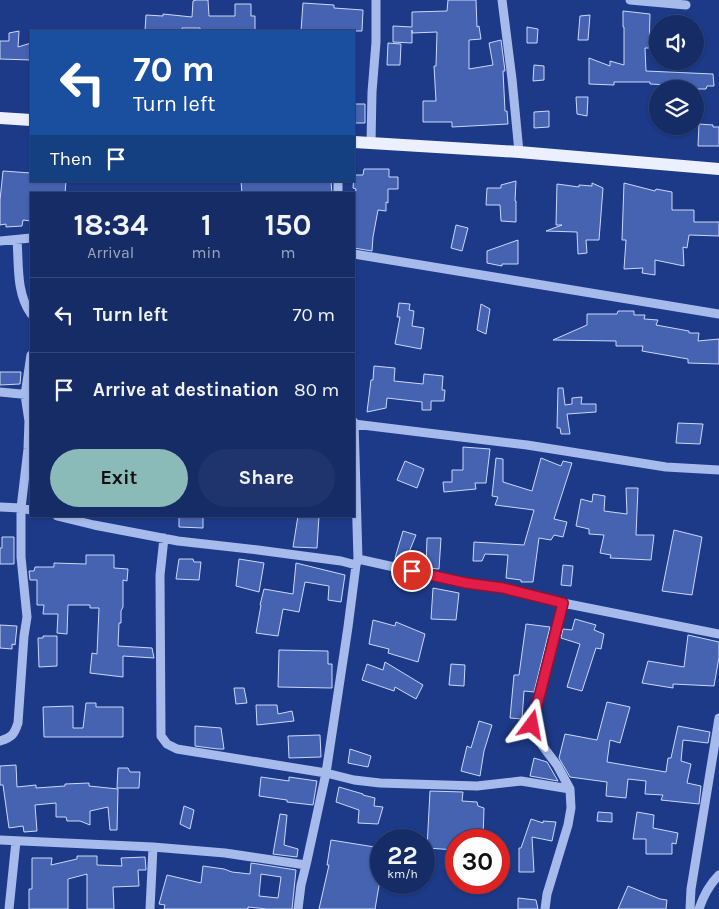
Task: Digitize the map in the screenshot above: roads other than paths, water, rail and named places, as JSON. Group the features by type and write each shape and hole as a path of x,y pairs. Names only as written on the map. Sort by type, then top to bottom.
{"main road":[{"path":"0,118 30,120"},
{"path":"355,142 519,152 719,169"}],"street":[{"path":"371,143 376,0"},
{"path":"502,0 519,152"},
{"path":"630,0 686,5"},
{"path":"0,241 30,238"},
{"path":"17,240 20,290 30,312"},
{"path":"355,254 719,314"},
{"path":"0,741 11,737 15,733 18,723 27,617 21,557 21,508 28,449 30,368"},
{"path":"0,392 28,395"},
{"path":"355,424 527,445 666,467 719,470"},
{"path":"298,909 300,885 326,773 357,562 355,470"},
{"path":"0,507 30,510"},
{"path":"63,517 178,541 357,562 466,583 503,588 563,603 719,634"},
{"path":"164,538 160,575 161,736 167,744 177,749 380,783 477,786 521,781 570,789"},
{"path":"545,909 547,894 568,825 571,808 570,789 557,765 532,732 532,725 563,603"},
{"path":"690,909 691,889 719,718"},
{"path":"0,840 153,847 225,853 306,865"},
{"path":"9,909 16,841"},
{"path":"150,909 153,847"},
{"path":"699,909 702,900 719,875"}]}
